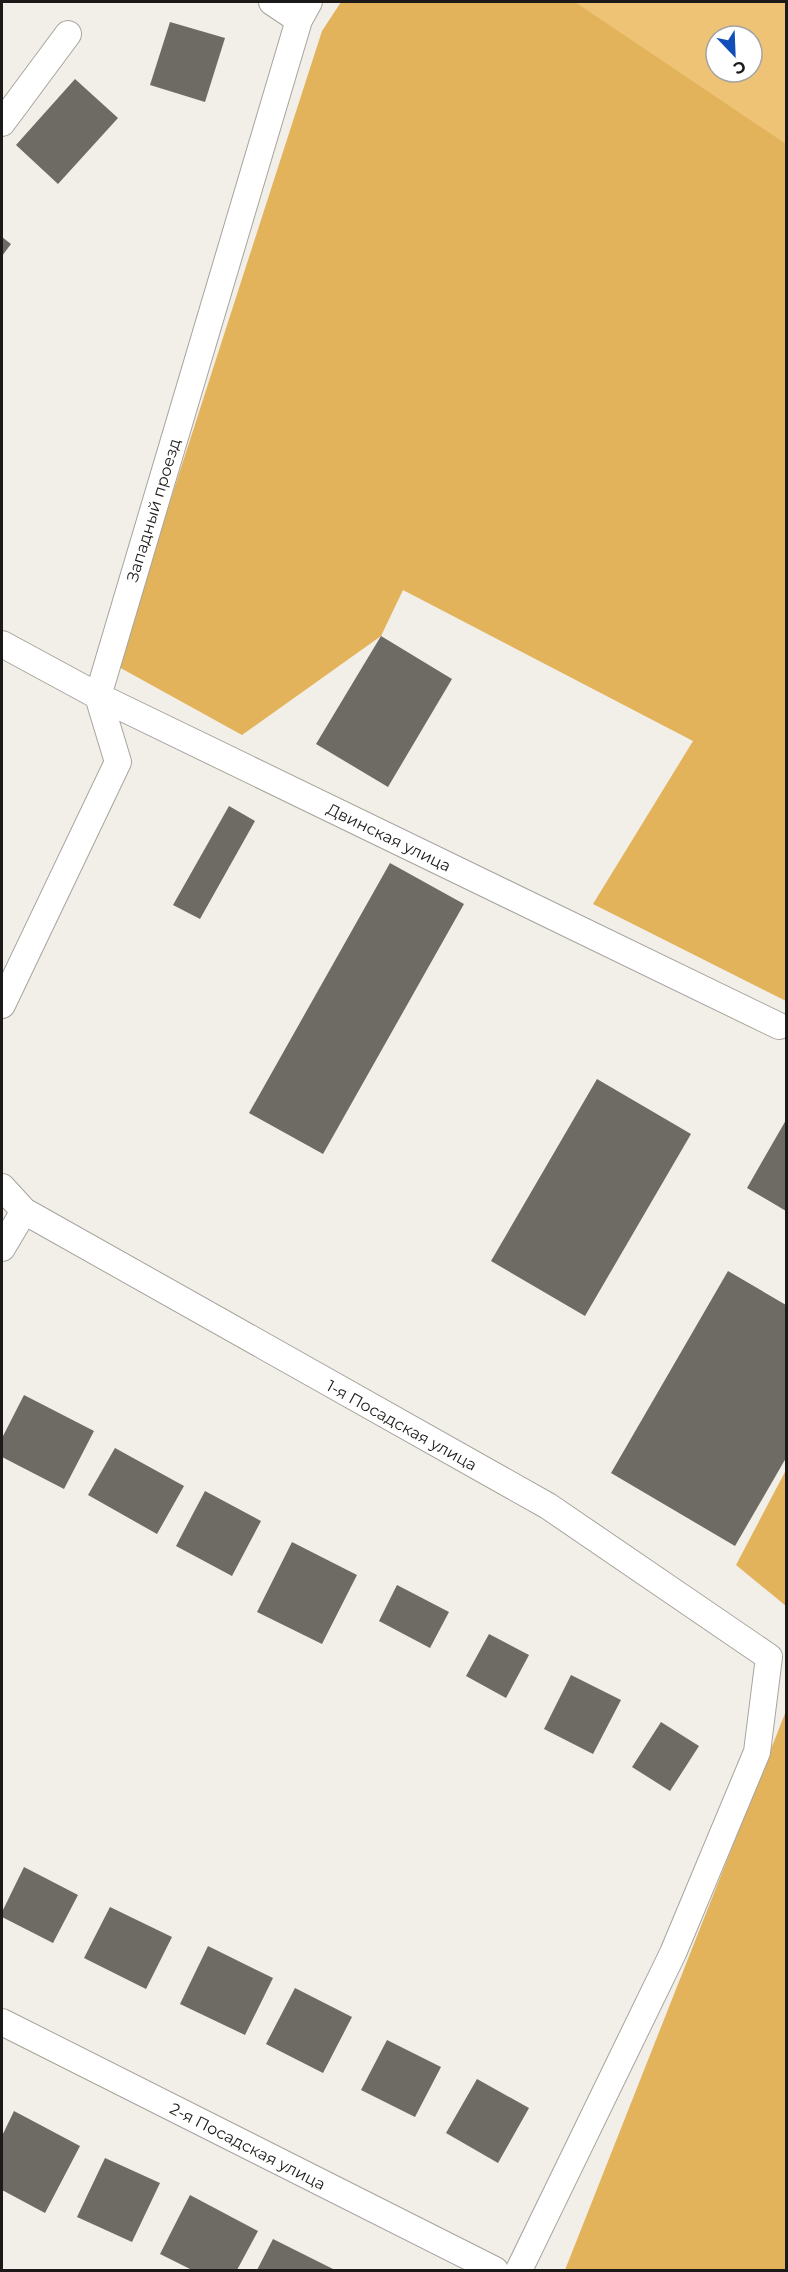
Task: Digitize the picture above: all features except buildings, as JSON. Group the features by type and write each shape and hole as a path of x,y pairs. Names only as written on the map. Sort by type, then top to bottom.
{"street":[{"path":"272,2 304,11"},
{"name":"Западный проезд","path":"98,696 304,11"},
{"path":"2,123 68,34"},
{"name":"Двинская улица","path":"2,644 98,696 779,1026"},
{"path":"2,1005 118,762 98,696"},
{"path":"2,1187 24,1211 2,1248"},
{"name":"1-я Посадская улица","path":"24,1211 548,1506 769,1657 757,1752 673,1953 519,2271"},
{"name":"2-я Посадская улица","path":"2,2022 495,2271"}],"shaded area":[{"path":"341,2 575,2 786,144 786,1001 593,904 693,741 403,590 381,636 242,735 117,666 322,31"},
{"path":"573,2 786,2 786,147"},
{"path":"786,1470 786,1606 736,1565"},
{"path":"786,1711 786,2270 565,2270"}]}
